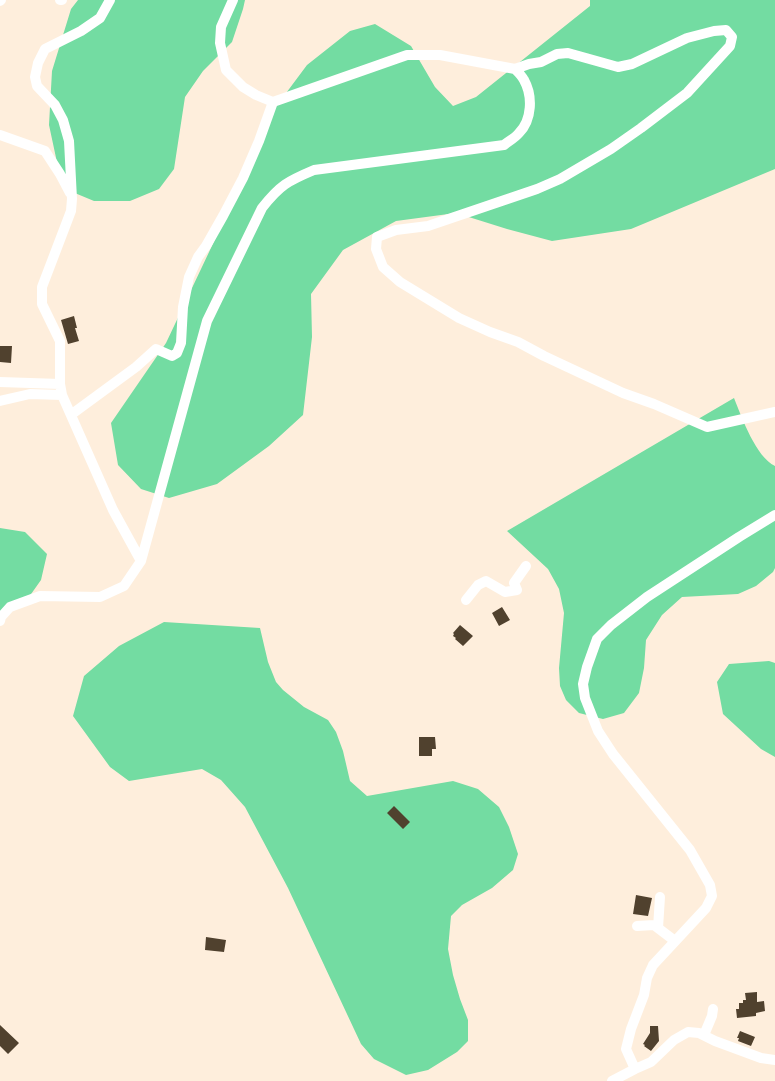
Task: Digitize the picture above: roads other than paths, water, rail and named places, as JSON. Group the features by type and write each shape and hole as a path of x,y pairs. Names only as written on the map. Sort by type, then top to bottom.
{"street":[{"path":"110,0 100,18 81,31 45,49 38,63 35,77 37,86 55,105 63,120 69,141 72,199 71,211 42,287 42,304 60,341 61,389 113,510 141,561"},
{"path":"233,0 221,27 220,43 226,70 256,96 273,102 407,55 440,55 515,69 541,62 557,54 568,53 618,67 632,64 687,38 726,30 732,37 730,46 687,93 611,149 560,179 537,189 428,226 396,230 377,237 376,249 383,267 400,282 459,318 518,342 623,393 707,427 775,412"},
{"path":"0,621 10,607 40,596 100,597 124,586 141,561 207,321 262,208 274,193 289,180 314,170 504,145 520,133 530,111 530,96 524,80 515,69"},
{"path":"72,414 136,367 156,349 172,356 177,353 181,343 183,307 189,277 243,178 273,102"},
{"path":"0,135 45,151 72,199"},
{"path":"0,382 61,389"},
{"path":"0,401 61,389"},
{"path":"635,1069 626,1049 644,995 647,978 653,965 706,908 712,896 710,885 690,850 604,742 585,698 583,684 587,667 597,639 610,625 647,597 775,515"},
{"path":"466,600 478,585 486,580 505,592 517,590 514,583 526,566"},
{"path":"658,928 660,897"},
{"path":"637,927 654,925 675,941"},
{"path":"704,1035 713,1009"},
{"path":"612,1081 651,1062 674,1040 687,1032 699,1033 761,1058 775,1060"}]}
